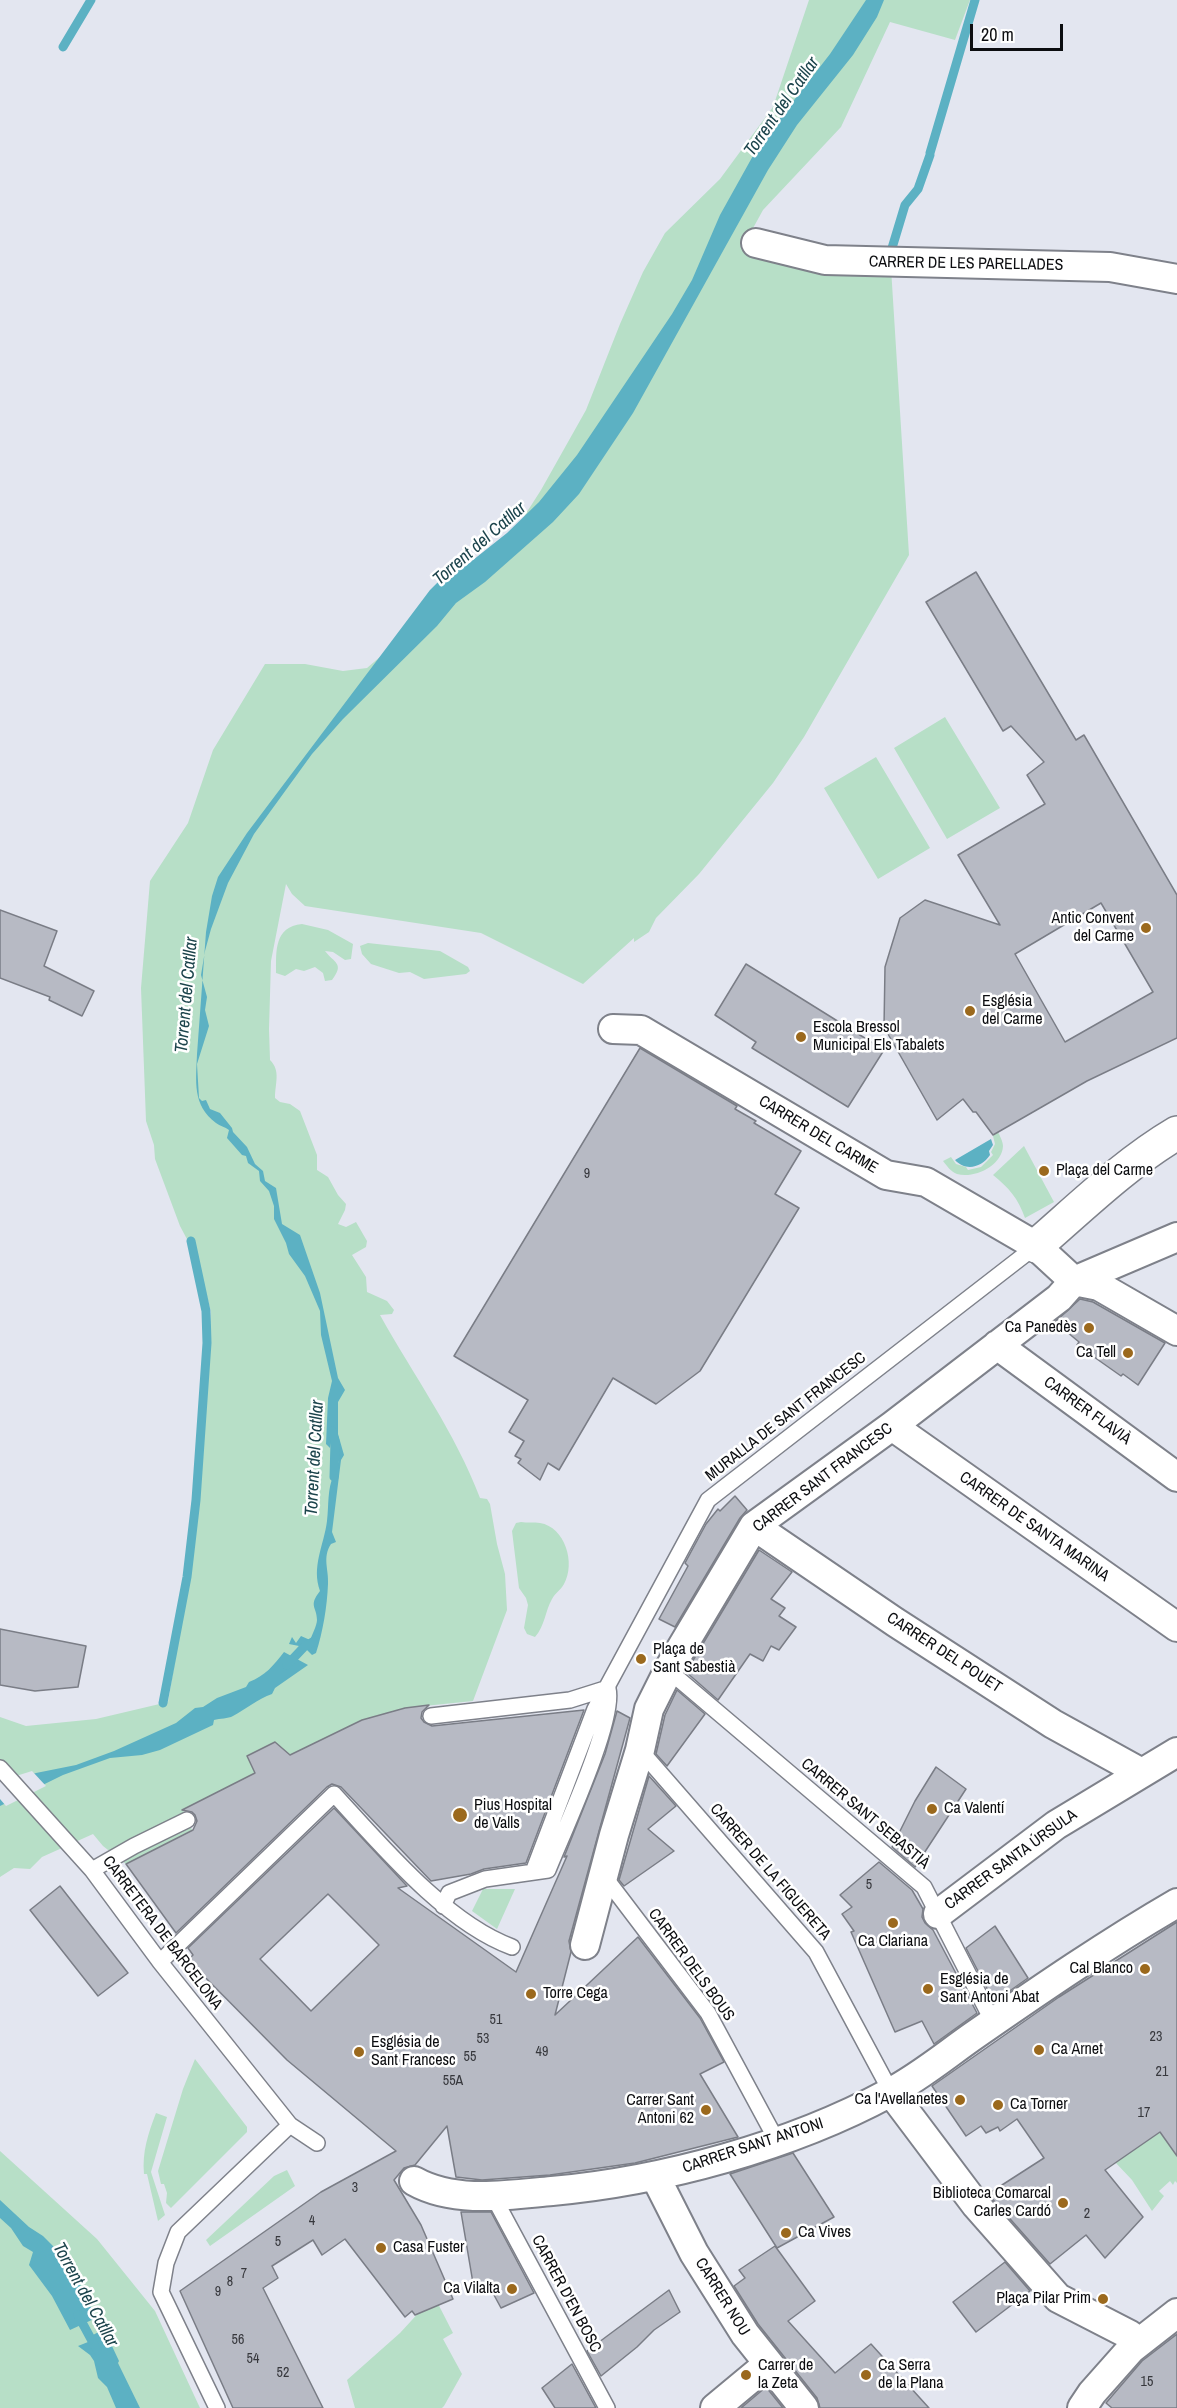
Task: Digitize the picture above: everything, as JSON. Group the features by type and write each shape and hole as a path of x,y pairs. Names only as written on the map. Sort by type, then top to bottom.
{"main road":[{"path":"1036,1246 1096,1194 1160,1143 1177,1133"}],"street":[{"name":"CARRER DE LES PARELLADES","path":"756,243 825,261 1110,267 1177,279"},
{"name":"CARRER DEL CARME","path":"612,1029 641,1030 886,1175 926,1182 1036,1246 1074,1281 1099,1286 1177,1332"},
{"name":"CARRER SANT FRANCESC","path":"585,1945 614,1835 640,1750 649,1709 670,1667 753,1526 892,1426 1059,1298 1074,1281 1177,1237"},
{"name":"CARRER FLAVIÀ","path":"997,1345 1177,1477"},
{"name":"CARRER DE SANTA MARINA","path":"892,1426 1177,1627"},
{"name":"CARRER DEL POUET","path":"753,1526 895,1622 1053,1724 1140,1772"},
{"name":"CARRER SANTA ÚRSULA","path":"938,1914 1056,1825 1140,1772 1149,1770 1177,1752"},
{"name":"CARRER SANT ANTONI","path":"414,2181 429,2189 493,2196 582,2188 655,2176 777,2141 830,2121 891,2092 993,2022 1174,1911"},
{"path":"891,2092 976,2205 1058,2298 1130,2335 1137,2344"},
{"name":"CARRER NOU","path":"655,2176 694,2253 745,2334 804,2408"},
{"path":"1082,2408 1092,2393 1137,2344 1172,2328"},
{"path":"715,2408 768,2364"}],"lane":[{"name":"MURALLA DE SANT FRANCESC","path":"443,1906 449,1893 485,1879 540,1871 595,1709 708,1500 1036,1246"},
{"name":"CARRER SANT SEBASTIÀ","path":"670,1667 675,1676 924,1887 993,2022"},
{"path":"431,1716 570,1700 608,1688"},
{"name":"CARRER DE LA FIGUERETA","path":"640,1750 816,1952 891,2092"},
{"name":"CARRETERA DE BARCELONA","path":"0,1768 72,1845 160,1962 290,2125"},
{"path":"160,1962 334,1794 443,1906 497,1941 512,1947"},
{"path":"92,1870 134,1846 188,1820"},
{"name":"CARRER DELS BOUS","path":"604,1876 708,2013 777,2141"},
{"path":"217,2408 161,2292 166,2263 178,2232 290,2125 316,2143"},
{"name":"CARRER D'EN BOSC","path":"493,2196 607,2408"}],"green space":[{"path":"809,0 970,0 955,40 890,22 841,127 763,210 752,230 891,268 909,555 804,737 773,783 699,874 656,918 649,932 634,942 634,938 583,984 481,933 305,906 292,894 286,884 271,961 269,1029 270,1060 277,1078 275,1098 300,1111 317,1155 317,1170 328,1177 346,1204 338,1224 346,1227 356,1222 367,1241 366,1247 352,1255 366,1277 367,1292 387,1301 394,1310 392,1314 380,1315 459,1450 480,1498 487,1499 490,1504 505,1574 507,1610 473,1701 405,1708 362,1720 183,1810 192,1830 126,1864 103,1846 93,1834 42,1857 30,1869 14,1868 0,1877 0,1717 26,1726 96,1719 168,1702 189,1577 199,1499 211,1312 197,1258 180,1226 155,1159 154,1145 146,1121 141,988 150,881 188,823 213,750 265,664 305,664 343,671 367,668 500,554 541,490 586,410 643,272 665,233 720,179 773,107"},
{"path":"945,717 1000,808 947,839 894,748"},
{"path":"876,757 930,848 878,879 824,788"},
{"path":"302,924 328,930 353,944 351,959 345,960 333,952 325,951 338,967 332,980 325,981 323,973 315,967 304,971 296,969 285,976 276,973 278,941 281,935 293,926"},
{"path":"368,943 440,951 468,967 470,971 466,974 424,979 410,972 399,973 371,964 362,954 360,946"},
{"path":"998,1132 1003,1144 998,1160 979,1173 957,1174 943,1161 951,1157 956,1164 968,1170 981,1167 993,1155 991,1152 995,1144 993,1136"},
{"path":"1024,1146 1054,1202 1025,1218 1012,1194 993,1175"},
{"path":"516,1523 540,1523 556,1531 566,1547 568,1557 569,1566 564,1584 552,1599 541,1628 535,1637 527,1634 524,1628 528,1605 519,1588 512,1531"},
{"path":"483,1889 515,1889 497,1929 472,1911"},
{"path":"195,2059 247,2127 247,2132 171,2208 166,2203 167,2193 164,2184 161,2184 158,2171 183,2089"},
{"path":"156,2113 167,2117 151,2172 165,2215 158,2221 147,2174 144,2174 146,2143"},
{"path":"1160,2132 1168,2143 1177,2148 1177,2183 1175,2181 1173,2185 1170,2181 1159,2191 1164,2196 1152,2211 1132,2180 1115,2162"},
{"path":"0,2151 97,2239 155,2311 200,2408 0,2408"},
{"path":"287,2170 295,2186 210,2246 206,2240 274,2176"},
{"path":"434,2296 453,2333 443,2339 462,2374 444,2406 442,2408 355,2408 347,2380 400,2333"}],"water":[{"path":"866,0 884,0 877,17 853,55 797,125 768,170 633,413 579,494 553,522 485,582 456,603 437,626 343,719 312,754 254,834 228,883 204,955 212,896 218,877 247,833 430,590 442,578 468,564 507,533 539,502 577,455 672,314 692,280 720,215 759,145 830,54"},
{"path":"202,980 207,997 205,1010 209,1026 197,1064 199,1098 202,1101 206,1100 210,1109 220,1113 247,1147 255,1164 263,1171 265,1181 276,1188 282,1224 300,1235 320,1293 338,1378 345,1390 338,1402 338,1434 344,1455 341,1460 332,1532 336,1542 328,1549 326,1610 316,1653 312,1655 304,1647 289,1644 292,1637 296,1643 301,1636 310,1640 317,1622 314,1600 320,1591 317,1565 327,1521 329,1491 334,1474 332,1469 339,1462 335,1441 331,1443 330,1448 326,1444 328,1398 332,1381 321,1335 320,1311 305,1276 289,1254 274,1219 274,1206 269,1191 260,1181 259,1171 248,1163 246,1156 242,1155 227,1138 229,1130 208,1116 199,1100 196,1074"},
{"path":"991,1139 993,1145 989,1151 990,1155 983,1163 969,1167 955,1160"},
{"path":"284,1652 308,1665 275,1688 272,1694 233,1716 214,1720 213,1725 160,1750 142,1755 110,1758 63,1775 0,1806 0,1784 36,1773 76,1765 114,1751 176,1723 195,1708 203,1707 217,1698 246,1687 249,1682 269,1670"},
{"path":"0,2200 63,2256 76,2276 96,2318 70,2330 52,2296 29,2265 33,2252 23,2246 11,2228 0,2218"},
{"path":"104,2329 140,2408 116,2408 107,2387 98,2378 94,2361 78,2346 93,2340 93,2335"}],"pier":[{"path":"32,1771 46,1786 6,1806 0,1799 0,1781"}],"building":[{"path":"976,572 1076,740 1084,735 1177,895 1177,1038 1087,1081 993,1135 963,1099 937,1120 884,1027 885,967 900,918 925,900 1000,925 958,855 1045,804 1027,775 1044,762 1011,726 1003,731 926,602","holes":["1101,903 1153,992 1065,1042 1015,954"]},
{"path":"0,910 57,931 44,966 94,991 82,1016 49,1000 50,997 0,978"},
{"path":"746,964 884,1050 848,1107 752,1048 756,1042 715,1015"},
{"path":"640,1048 737,1106 735,1109 756,1121 754,1123 801,1151 775,1194 799,1208 700,1371 656,1404 613,1378 559,1470 548,1463 540,1480 518,1463 521,1459 515,1456 524,1441 509,1432 528,1400 454,1356"},
{"path":"1080,1299 1093,1302 1165,1343 1138,1385 1077,1345 1079,1342 1055,1322"},
{"path":"735,1496 747,1510 675,1627 659,1619 688,1566 685,1563 706,1524 718,1509 720,1511"},
{"path":"759,1550 792,1572 771,1599 785,1608 779,1616 796,1627 779,1650 771,1646 763,1661 750,1654 718,1700 686,1672"},
{"path":"0,1629 86,1646 78,1687 35,1691 0,1685"},
{"path":"677,1690 705,1714 667,1766 656,1754 665,1715"},
{"name":"Pius Hospital de Valls","path":"429,1705 422,1712 421,1718 432,1726 584,1710 526,1863 484,1869 471,1874 431,1881 341,1787 332,1784 176,1933 126,1864 193,1830 197,1821 195,1815 182,1810 255,1773 247,1756 275,1742 290,1755 362,1720 405,1708"},
{"path":"617,1711 630,1718 569,1941 571,1952 555,2015 638,1937 700,2018 724,2062 700,2074 738,2137 635,2163 550,2175 482,2180 456,2177 447,2126 415,2165 404,2168 394,2180 421,2225 453,2299 415,2315 412,2311 405,2317 345,2239 322,2255 313,2240 272,2266 278,2278 263,2288 323,2408 233,2408 180,2291 321,2192 396,2151 287,2060 188,1960 193,1955 188,1948 334,1808 407,1886 398,1888 516,1972 567,1856 564,1857 605,1754","holes":["328,1894 379,1945 311,2011 260,1959"]},
{"name":"Ca Valentí","path":"936,1767 966,1789 915,1867 892,1847 915,1801"},
{"path":"649,1776 676,1806 648,1829 674,1851 624,1886 619,1880"},
{"path":"879,1862 912,1890 923,1909 922,1917 925,1923 933,1930 977,2013 934,2044 922,2021 895,2032 851,1932 854,1931 842,1914 852,1907 840,1895"},
{"path":"60,1886 128,1973 98,1996 30,1910"},
{"path":"1177,1922 1177,2156 1160,2132 1105,2170 1143,2217 1105,2258 1086,2235 1050,2264 988,2194 1044,2158 1017,2119 1000,2131 998,2127 986,2133 981,2126 966,2136 932,2086 1059,1997"},
{"path":"995,1926 1028,1978 994,2002 966,1948"},
{"name":"Ca Vives","path":"793,2153 834,2217 777,2248 730,2174"},
{"path":"461,2212 491,2212 534,2293 501,2308 487,2282 474,2289"},
{"path":"775,2246 815,2301 788,2321 835,2373 871,2344 929,2408 820,2408 817,2398 758,2324 734,2286 745,2278 739,2270"},
{"path":"1005,2262 1030,2291 976,2332 953,2302"},
{"path":"669,2290 680,2312 654,2330 601,2376 587,2351"},
{"path":"1177,2334 1177,2408 1112,2408 1106,2403 1142,2361"},
{"path":"572,2364 596,2408 555,2408 542,2388"},
{"path":"766,2387 783,2408 741,2408"}],"waterway":[{"path":"63,47 91,0"},
{"path":"930,153 975,0"},
{"path":"889,258 905,205 918,189 930,155"},
{"path":"163,1703 187,1577 196,1500 207,1343 206,1311 191,1241"},
{"name":"Torrent del Catllar","path":"332,1431 335,1441 334,1477"},
{"name":"Torrent del Catllar","path":"287,1665 304,1647 314,1641"},
{"name":"Torrent del Catllar","path":"78,2315 97,2350"}],"place":[{"name":"Antic Convent del Carme","path":"1146,928"},
{"name":"Església del Carme","path":"970,1011"},
{"name":"Escola Bressol Municipal Els Tabalets","path":"801,1037"},
{"name":"Plaça del Carme","path":"1044,1171"},
{"name":"Ca Panedès","path":"1089,1328"},
{"name":"Ca Tell","path":"1128,1353"},
{"name":"Plaça de Sant Sabestià","path":"641,1659"},
{"name":"Ca Valentí","path":"932,1809"},
{"name":"Pius Hospital de Valls","path":"460,1815"},
{"name":"Ca Clariana","path":"893,1923"},
{"name":"Cal Blanco","path":"1145,1969"},
{"name":"Església de Sant Antoni Abat","path":"928,1989"},
{"name":"Torre Cega","path":"531,1994"},
{"name":"Ca Arnet","path":"1039,2050"},
{"name":"Església de Sant Francesc","path":"359,2052"},
{"name":"Ca l'Avellanetes","path":"960,2100"},
{"name":"Ca Torner","path":"998,2105"},
{"name":"Carrer Sant Antoni 62","path":"706,2110"},
{"name":"Biblioteca Comarcal Carles Cardó","path":"1063,2203"},
{"name":"Ca Vives","path":"786,2233"},
{"name":"Casa Fuster","path":"381,2248"},
{"name":"Ca Vilalta","path":"512,2289"},
{"name":"Plaça Pilar Prim","path":"1103,2299"},
{"name":"Carrer de la Zeta","path":"746,2375"},
{"name":"Ca Serra de la Plana","path":"866,2375"}]}
